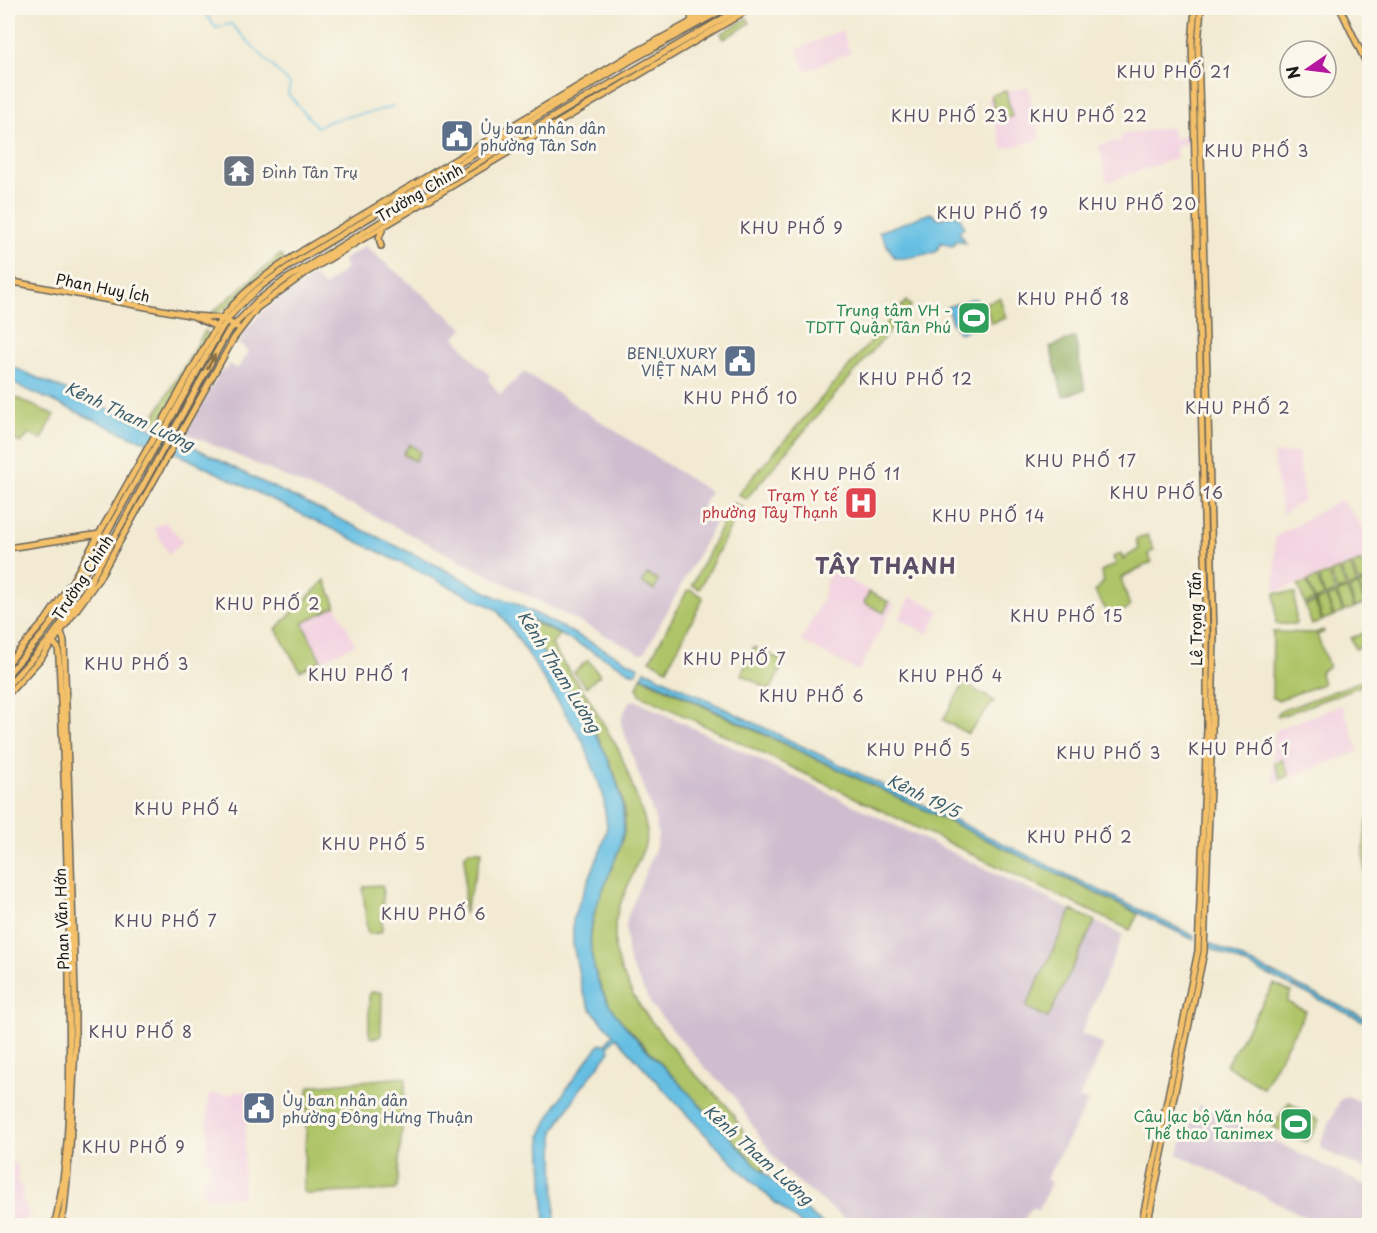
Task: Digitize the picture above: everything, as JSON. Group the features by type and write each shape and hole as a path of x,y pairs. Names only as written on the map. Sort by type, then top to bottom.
{"main road":[{"path":"691,25 692,8"},
{"name":"Trường Chinh","path":"712,20 714,8"},
{"name":"Trường Chinh","path":"369,232 383,228 712,20 726,8"},
{"name":"Trường Chinh","path":"712,20 741,8"},
{"name":"Trường Chinh","path":"8,674 76,588 108,533 210,337 224,319 246,299 276,274 362,219 629,56 691,25 751,8"},
{"name":"Lê Trọng Tấn","path":"1147,1226 1205,933 1208,635 1192,33 1195,8"},
{"name":"Lê Trọng Tấn","path":"1201,8 1198,45 1214,635 1206,836 1199,927 1201,946"},
{"path":"1341,8 1370,71"},
{"path":"448,168 454,181"},
{"name":"Trường Chinh","path":"8,694 81,601 96,571 179,429 227,333 237,327 264,302 390,216 454,181"},
{"path":"381,246 379,238 390,216"},
{"path":"362,219 369,232"},
{"path":"353,225 363,236"},
{"name":"Phan Huy Ích","path":"8,281 194,316"},
{"path":"194,316 224,319 237,327"},
{"path":"194,316 234,338"},
{"path":"205,321 210,337 209,351"},
{"name":"Trường Chinh","path":"197,395 234,338 237,327"},
{"name":"Trường Chinh","path":"185,388 209,351 218,328"},
{"name":"Trường Chinh","path":"50,620 149,455"},
{"path":"8,548 108,533"},
{"path":"85,537 93,548"},
{"path":"50,620 60,629"},
{"name":"Phan Văn Hớn","path":"54,1226 65,1157 70,1055 64,641 60,629"},
{"path":"41,632 51,640"},
{"name":"Trường Chinh","path":"8,663 41,632"},
{"name":"Trường Chinh","path":"8,685 51,640"},
{"name":"Phan Văn Hớn","path":"51,640 59,651 75,992 70,1148 64,1211 60,1226"},
{"name":"Lê Trọng Tấn","path":"1141,1226 1174,1085"}],"shaded area":[{"path":"841,30 851,52 806,71 796,50"},
{"path":"1028,87 1041,139 1003,149 992,119 988,99 991,95"},
{"path":"1171,127 1174,139 1189,134 1190,143 1175,147 1177,158 1107,182 1099,145 1121,140 1121,135"},
{"path":"365,246 463,328 455,337 480,368 482,367 490,376 488,379 500,395 524,372 710,492 698,514 715,523 645,652 640,653 353,505 186,433 222,369 226,370 229,364 237,369 248,354 247,350 238,344 261,313 314,276 324,287 347,268 343,260"},
{"path":"1298,452 1304,500 1282,514 1273,454"},
{"path":"1340,500 1348,507 1369,536 1369,557 1275,592 1275,537"},
{"path":"165,522 183,541 169,555 154,528"},
{"path":"832,571 894,604 860,669 856,670 801,641 823,598 826,582"},
{"path":"911,596 940,611 928,634 899,619"},
{"path":"336,606 355,644 321,661 303,623"},
{"path":"635,700 1123,935 1081,1033 1104,1045 1079,1098 1088,1102 1046,1179 1051,1182 1039,1211 1031,1208 1021,1225 853,1225 786,1172 759,1136 732,1093 706,1069 652,1006 630,964 627,952 628,916 658,837 656,822 621,724 629,702"},
{"path":"1342,705 1359,751 1273,783 1274,735 1278,729"},
{"path":"248,1091 242,1197 206,1197 203,1194 204,1176 211,1174 210,1161 207,1161 208,1097 210,1094 233,1094"},
{"path":"1348,1096 1369,1106 1369,1171 1321,1149 1321,1141 1340,1100"},
{"path":"1200,1105 1369,1187 1369,1225 1323,1225 1177,1154"},
{"path":"8,1163 18,1164 17,1184 22,1185 22,1202 25,1202 25,1208 31,1215 15,1225 8,1225"}],"green space":[{"path":"747,18 750,23 724,39 721,34"},
{"path":"1006,91 1012,117 997,120 991,95"},
{"path":"280,255 283,261 251,284 224,310 210,314"},
{"path":"1000,298 1006,318 991,323 985,303"},
{"path":"906,301 911,306 746,499 738,494"},
{"path":"205,331 208,337 157,426 151,422"},
{"path":"1075,337 1085,390 1063,396 1050,347"},
{"path":"8,394 54,415 42,440 29,434 21,443 8,437"},
{"path":"410,444 420,452 415,461 403,454"},
{"path":"733,503 741,507 699,589 692,585"},
{"path":"1147,535 1154,550 1148,554 1152,562 1121,578 1130,607 1111,618 1095,592 1104,581 1101,571 1116,564 1113,557 1121,553 1123,559 1139,549 1136,539"},
{"path":"1361,561 1368,580 1359,583 1352,565"},
{"path":"1350,565 1357,584 1348,587 1341,569"},
{"path":"1339,569 1346,588 1337,591 1330,573"},
{"path":"647,574 659,580 654,590 642,583"},
{"path":"1328,574 1335,592 1325,596 1319,577"},
{"path":"1317,578 1324,596 1315,600 1308,581"},
{"path":"325,580 336,606 303,623 321,661 300,671 276,629"},
{"path":"1369,581 1369,602 1366,603 1359,585"},
{"path":"1307,582 1314,600 1305,604 1298,585"},
{"path":"1358,585 1365,604 1355,607 1349,589"},
{"path":"1347,589 1354,608 1344,611 1337,593"},
{"path":"690,590 702,596 703,599 667,669 650,660 687,591"},
{"path":"869,592 889,602 884,613 864,603"},
{"path":"1275,593 1295,593 1296,624 1276,624"},
{"path":"1336,594 1343,612 1334,616 1327,597"},
{"path":"1326,598 1333,616 1323,620 1316,601"},
{"path":"1315,602 1322,621 1312,625 1305,606"},
{"path":"524,618 560,635 552,644 556,653 587,696 620,752 644,818 647,832 645,845 619,907 615,923 615,948 621,971 647,1016 688,1067 728,1107 764,1165 764,1174 615,1014 604,995 592,960 592,926 602,891 623,838 625,818 621,793 600,741 569,690 521,621"},
{"path":"1323,630 1324,632 1317,635 1329,667 1320,673 1323,684 1278,700 1272,697 1273,632 1315,633"},
{"path":"1364,633 1367,644 1355,649 1351,638"},
{"path":"754,647 785,662 770,690 741,674"},
{"path":"588,660 600,675 586,687 574,672"},
{"path":"641,677 942,818 1138,914 1130,930 641,695 637,688"},
{"path":"1369,678 1369,683 1279,717 1277,715 1278,712"},
{"path":"964,683 994,701 968,734 943,720"},
{"path":"1282,759 1289,776 1281,779 1274,763"},
{"path":"1369,817 1369,893 1364,855"},
{"path":"469,851 482,851 464,914 465,855"},
{"path":"381,885 383,888 382,931 369,934 363,889 365,886"},
{"path":"1072,910 1095,921 1048,1018 1026,1007"},
{"path":"1274,984 1291,992 1287,1002 1306,1011 1263,1088 1226,1065"},
{"path":"372,992 382,994 381,1035 371,1038 369,1034 369,995"},
{"path":"404,1077 406,1079 397,1188 395,1190 306,1194 303,1191 310,1086"},
{"name":"Câu lạc bộ Văn hóa Thể thao Tanimex","path":"1289,1102 1319,1121 1309,1140 1305,1142 1273,1127"}],"water":[{"path":"930,213 940,219 954,214 960,217 964,228 959,231 965,243 956,240 953,246 941,243 936,252 909,258 895,258 879,232"},
{"path":"976,299 981,313 977,314 978,321 973,322 975,328 959,333 952,323 947,307"},
{"name":"Kênh Tham Lương","path":"8,365 186,443 434,564 496,597 513,602 639,667 635,674 531,619 524,618 521,621 593,729 608,759 619,790 624,819 620,846 593,916 591,931 590,946 596,976 601,989 622,1023 768,1176 824,1225 802,1225 752,1182 616,1037 608,1046 610,1051 579,1091 554,1131 555,1225 545,1225 541,1135 575,1076 600,1044 606,1044 613,1034 590,1008 582,990 573,944 573,918 602,847 607,827 603,794 583,741 519,640 496,609 168,449 130,436 8,381"},
{"path":"645,670 1194,936 1194,940 642,676"},
{"path":"1210,943 1297,985 1295,988 1209,947"},
{"path":"1299,986 1369,1020 1369,1024 1297,989"}],"waterway":[{"path":"201,8 216,28 231,24 290,84 288,94 317,127 335,120 393,106"}],"place":[{"name":"Ủy ban nhân dân phường Tân Sơn","path":"457,136"},
{"name":"Đình Tân Trụ","path":"239,171"},
{"name":"Trung tâm VH - TDTT Quận Tân Phú","path":"974,318"},
{"name":"BENLUXURY VIỆT NAM","path":"740,361"},
{"name":"Trạm Y tế phường Tây Thạnh","path":"861,503"},
{"name":"Ủy ban nhân dân phường Đông Hưng Thuận","path":"259,1108"},
{"name":"Câu lạc bộ Văn hóa Thể thao Tanimex","path":"1296,1124"}],"district":[{"name":"KHU PHỐ 21","path":"1174,71"},
{"name":"KHU PHỐ 23","path":"950,115"},
{"name":"KHU PHỐ 22","path":"1089,115"},
{"name":"KHU PHỐ 3","path":"1257,150"},
{"name":"KHU PHỐ 20","path":"1138,203"},
{"name":"KHU PHỐ 19","path":"993,212"},
{"name":"KHU PHỐ 9","path":"792,227"},
{"name":"KHU PHỐ 18","path":"1074,298"},
{"name":"KHU PHỐ 12","path":"916,378"},
{"name":"KHU PHỐ 10","path":"741,397"},
{"name":"KHU PHỐ 2","path":"1238,407"},
{"name":"KHU PHỐ 17","path":"1081,460"},
{"name":"KHU PHỐ 11","path":"846,473"},
{"name":"KHU PHỐ 16","path":"1167,492"},
{"name":"KHU PHỐ 14","path":"989,515"},
{"name":"TÂY THẠNH","path":"886,565"},
{"name":"KHU PHỐ 2","path":"268,603"},
{"name":"KHU PHỐ 15","path":"1067,615"},
{"name":"KHU PHỐ 7","path":"735,658"},
{"name":"KHU PHỐ 3","path":"137,663"},
{"name":"KHU PHỐ 1","path":"359,674"},
{"name":"KHU PHỐ 4","path":"951,675"},
{"name":"KHU PHỐ 6","path":"812,695"},
{"name":"KHU PHỐ 1","path":"1239,748"},
{"name":"KHU PHỐ 5","path":"919,749"},
{"name":"KHU PHỐ 3","path":"1109,752"},
{"name":"KHU PHỐ 4","path":"187,808"},
{"name":"KHU PHỐ 2","path":"1080,836"},
{"name":"KHU PHỐ 5","path":"374,843"},
{"name":"KHU PHỐ 6","path":"434,913"},
{"name":"KHU PHỐ 7","path":"166,920"},
{"name":"KHU PHỐ 8","path":"141,1031"},
{"name":"KHU PHỐ 9","path":"134,1146"}],"water label":[{"name":"Kênh 19/5","path":"924,795"}]}
